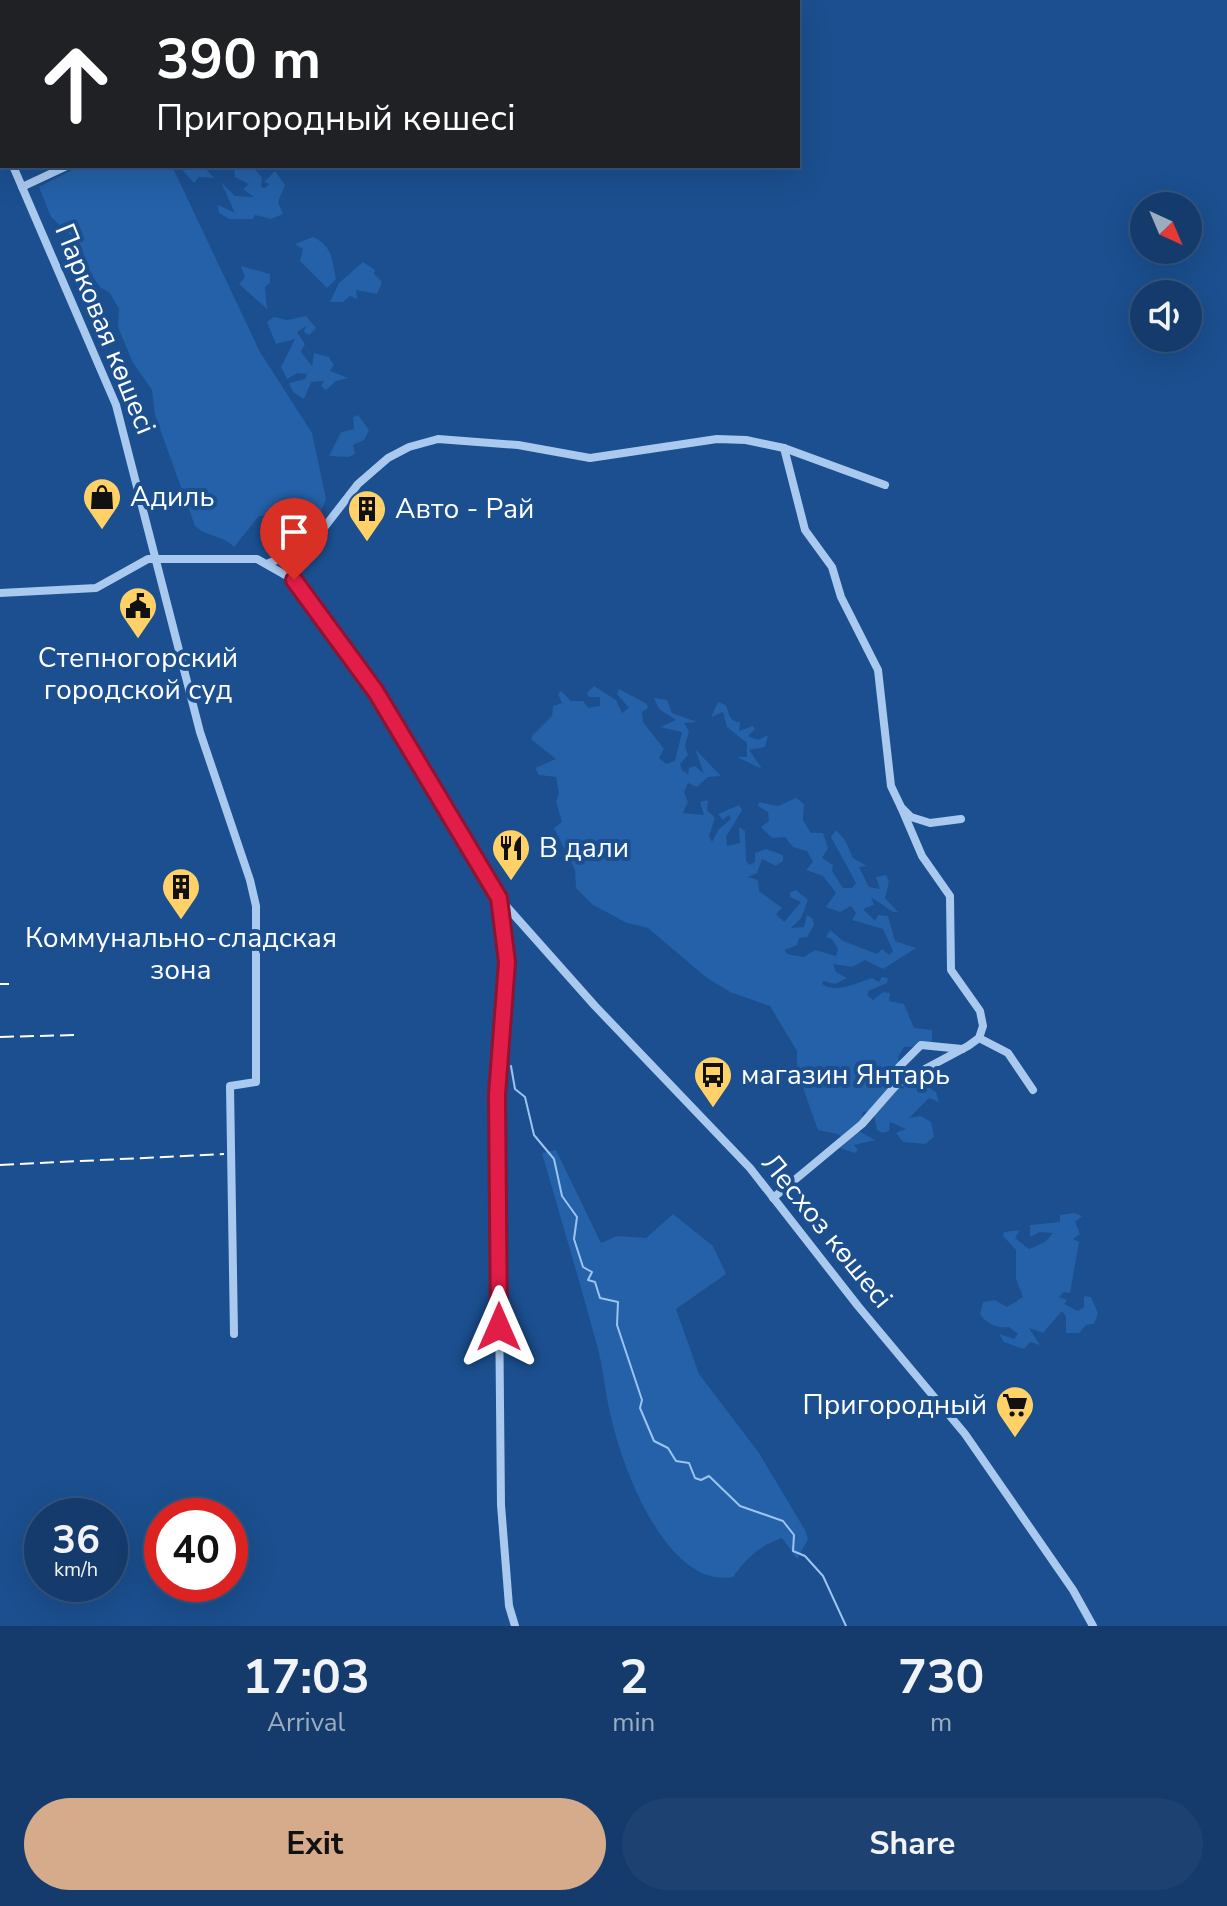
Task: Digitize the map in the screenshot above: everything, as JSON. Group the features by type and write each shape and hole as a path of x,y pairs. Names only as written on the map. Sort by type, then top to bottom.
{"street":[{"name":"Парковая көшесі","path":"14,168 116,405 200,732 256,906 256,1082 230,1086 234,1334"},
{"path":"22,187 63,168"},
{"path":"269,563 309,547 372,470 398,453 438,439 518,445 590,458 717,439 746,440 784,448 885,485"},
{"path":"773,1198 862,1124 897,1084 963,1049 979,1038 983,1026 980,1011 951,970 950,896 922,856 891,786 878,670 841,597 832,567 805,530 784,448"},
{"path":"0,593 96,588 141,561 157,559 244,558 269,563 294,580 356,661 499,898 507,962 497,1095 501,1505 509,1606 515,1626"},
{"path":"901,807 911,817 930,823 961,819"},
{"name":"Лесхоз көшесі","path":"499,898 595,1006 689,1101 773,1198 965,1434 1092,1621"},
{"path":"979,1038 1008,1053 1033,1090"},
{"path":"897,1084 899,1067 921,1045 963,1049"}],"shaded area":[{"path":"76,168 173,168 260,352 312,433 326,499 316,525 288,514 259,516 234,547 195,526 155,415 152,390 133,363 118,327 119,309 110,293 100,287 91,274 80,244 51,217 39,187"},
{"path":"181,168 205,168 214,178 199,177 194,183"},
{"path":"234,168 255,169 262,178 261,187 265,188 269,184 264,182 275,171 285,185 278,202 283,214 271,219 255,215 253,219 229,219 219,213 218,205 235,213 221,182 235,196 254,197 243,189 249,184 235,177"},
{"path":"313,237 328,249 332,260 336,279 327,288 300,261 303,249 295,244"},
{"path":"363,262 375,270 374,274 382,282 377,294 356,290 357,299 350,296 343,302 330,302 339,283"},
{"path":"241,266 270,274 270,283 265,287 267,309 239,284 245,277"},
{"path":"306,316 316,328 309,335 304,332 306,326 297,332 305,344 301,352 312,366 314,353 329,357 334,365 330,371 348,378 336,381 326,390 321,386 324,381 311,382 304,399 293,392 289,383 305,379 307,374 297,373 287,379 281,367 295,339 276,344 267,322 274,317 287,320"},
{"path":"358,415 369,430 364,440 353,445 355,454 349,457 329,456 341,432 354,429 353,417"},
{"path":"594,686 616,700 622,713 629,708 617,694 619,689 647,704 648,708 642,712 643,722 664,749 659,758 666,764 675,761 682,732 660,727 676,720 659,709 654,698 667,700 672,713 697,722 684,723 689,731 685,746 688,755 680,764 682,770 688,774 689,768 695,766 704,774 695,749 721,776 708,777 697,787 688,783 684,792 688,802 683,813 704,815 700,802 708,800 707,810 715,818 709,836 712,842 719,829 731,819 729,815 723,820 718,814 739,805 742,810 726,837 727,846 740,843 739,827 745,831 749,865 755,862 755,853 766,849 783,855 783,861 776,866 762,859 757,873 748,877 758,880 759,891 782,908 776,914 784,922 801,902 790,897 790,892 796,890 808,900 801,918 791,928 804,927 807,915 813,919 814,925 807,937 799,938 797,945 785,950 787,954 804,957 815,950 836,956 838,949 832,939 826,937 830,930 843,941 877,954 882,949 889,955 893,951 883,929 852,920 856,913 851,906 840,912 826,907 836,893 823,876 806,870 813,862 807,851 793,847 785,837 772,838 761,827 769,821 768,812 758,806 759,802 778,806 796,798 804,804 803,820 811,833 823,833 828,848 822,858 833,865 832,871 843,888 852,888 856,883 831,837 836,830 845,840 853,858 867,866 859,867 869,887 880,889 876,877 886,875 889,882 885,898 898,912 893,912 871,897 874,905 863,909 875,921 878,915 888,916 895,941 916,948 883,969 865,960 852,967 833,964 836,972 847,978 835,984 823,981 822,984 840,988 872,978 879,982 882,977 888,978 887,983 868,991 868,996 873,1000 883,992 890,993 889,1001 904,1004 914,1028 932,1030 932,1041 925,1046 904,1047 898,1057 900,1064 886,1071 886,1075 896,1074 890,1085 904,1089 902,1083 917,1080 936,1092 939,1102 929,1098 909,1118 921,1116 931,1122 934,1137 925,1144 903,1142 896,1133 906,1129 890,1122 889,1131 883,1133 877,1130 874,1115 869,1111 863,1112 861,1123 853,1128 875,1140 854,1145 858,1150 855,1153 840,1148 847,1141 838,1134 818,1130 797,1071 797,1051 770,1006 730,992 707,978 648,928 627,923 593,905 576,888 575,870 554,828 562,822 556,801 559,794 556,777 539,775 535,768 556,759 532,740 532,736 552,716 553,706 562,703 558,694 561,691 571,701 583,701 588,708 600,706 600,697 589,697 587,693"},
{"path":"718,702 726,705 733,720 740,722 739,731 753,726 755,729 748,736 758,740 768,735 765,747 749,750 762,769 737,757 747,757 747,743 727,727 723,712 711,717"},
{"path":"556,1150 601,1243 617,1236 646,1238 673,1214 713,1246 726,1274 676,1309 699,1374 759,1453 805,1530 808,1539 797,1559 782,1538 754,1553 733,1577 709,1575 686,1563 649,1517 614,1431 598,1350 542,1153"},
{"path":"1074,1213 1082,1216 1075,1222 1080,1234 1073,1239 1079,1242 1070,1293 1064,1292 1059,1297 1067,1300 1064,1304 1078,1311 1084,1307 1084,1296 1091,1297 1098,1313 1094,1324 1086,1325 1079,1333 1066,1333 1066,1317 1062,1311 1043,1333 1029,1328 1040,1345 1030,1342 1024,1349 1004,1342 999,1334 1014,1339 1018,1334 1009,1327 989,1323 980,1314 983,1302 995,1300 1007,1307 1023,1297 1016,1279 1016,1250 1003,1236 1004,1232 1020,1230 1015,1238 1029,1249 1045,1242 1053,1233 1040,1232 1030,1237 1030,1225 1060,1222 1060,1215"}],"waterway":[{"path":"511,1066 515,1089 525,1097 534,1135 554,1159 562,1196 577,1217 574,1239 583,1267 592,1272 588,1280 595,1282 600,1298 618,1302 617,1325 642,1400 640,1408 654,1441 668,1448 676,1461 689,1463 695,1478 701,1480 709,1476 740,1506 783,1521 794,1535 793,1551 805,1556 823,1576 846,1626"}],"railway":[{"path":"0,984 9,984"},
{"path":"0,1037 74,1035"},
{"path":"0,1165 224,1154"}],"place":[{"name":"Адиль","path":"102,531"},
{"name":"Авто - Рай","path":"367,543"},
{"name":"Степногорский городской суд","path":"138,640"},
{"name":"В дали","path":"511,882"},
{"name":"Коммунально-сладская зона","path":"181,921"},
{"name":"магазин Янтарь","path":"713,1109"},
{"name":"Пригородный","path":"1015,1439"}],"route":[{"path":"294,580 332,627 376,692 499,898 505,926 507,962 497,1095 499,1327"}]}
